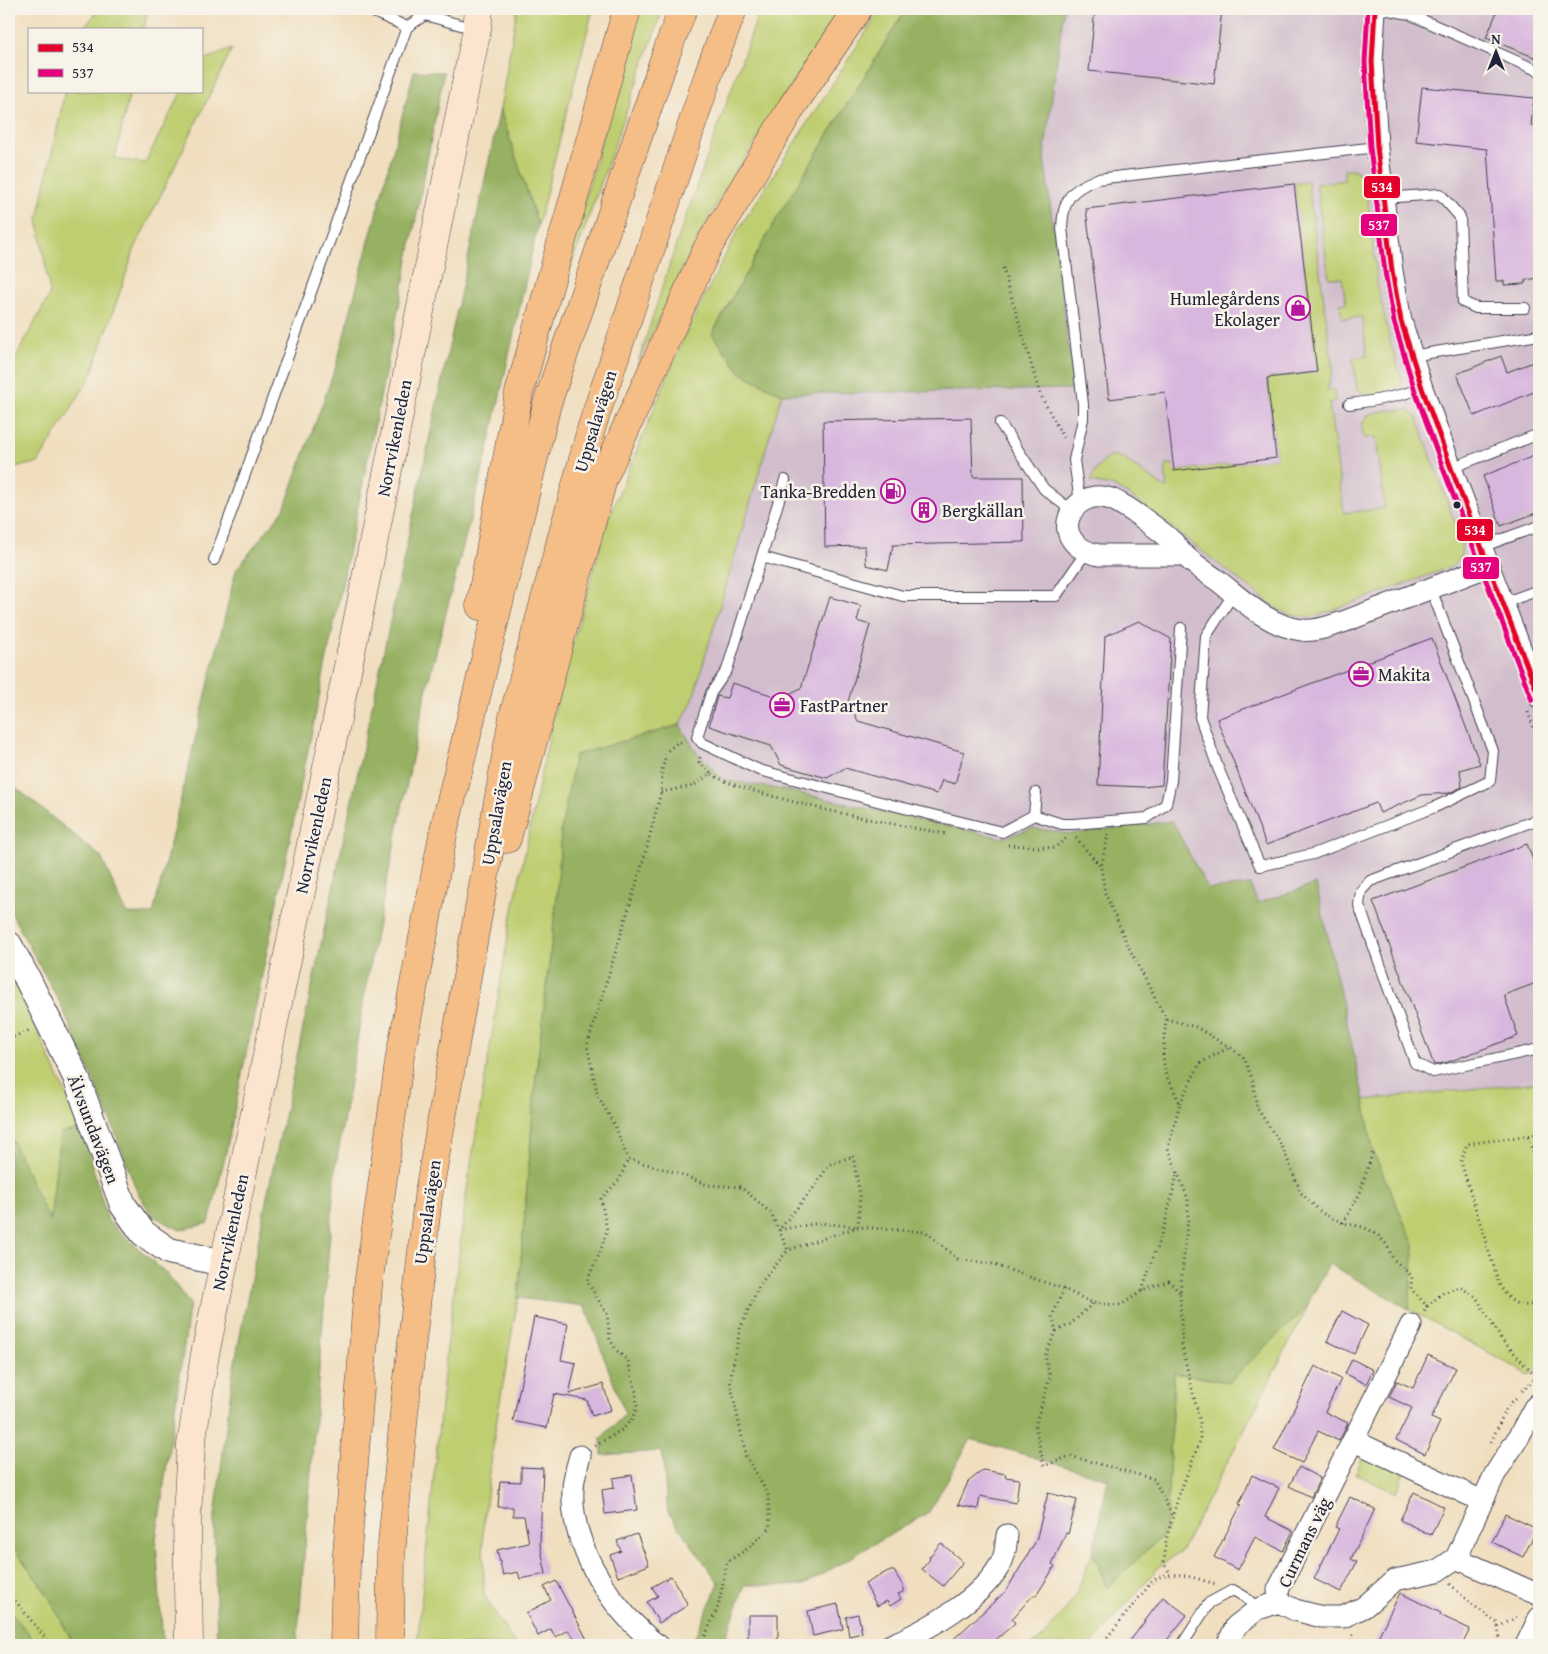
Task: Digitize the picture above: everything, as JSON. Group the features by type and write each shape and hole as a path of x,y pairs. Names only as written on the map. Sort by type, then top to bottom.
{"highway":[{"path":"344,1645 346,1566 368,1286 400,1056 444,830 466,684 519,393 626,9"},
{"path":"444,830 547,404 683,9"},
{"name":"Uppsalavägen","path":"390,1645 391,1554 428,1197 513,717 592,426 708,76 733,9"},
{"path":"458,1022 604,479 707,249 793,105 858,9"}],"main road":[{"name":"Norrvikenleden","path":"188,1645 187,1516 191,1445 205,1354 481,16"}],"street":[{"path":"1375,9 1372,62 1377,147 1396,296 1411,356 1422,388 1539,696"},
{"path":"1184,555 1099,555 1086,552 1072,540 1068,532 1068,522 1076,507 1090,498 1101,497 1112,500 1163,533 1184,555 1261,614 1285,627 1303,630 1320,629 1343,622 1431,589 1485,557"},
{"name":"Älvsundavägen","path":"9,945 76,1077 123,1205 143,1233 169,1251 223,1263"},
{"name":"Curmans väg","path":"1412,1325 1278,1590 1279,1602 1295,1610 1322,1617 1343,1617 1364,1607 1394,1580 1437,1571 1456,1558"},
{"path":"1539,1402 1495,1474 1456,1558 1539,1595"},
{"path":"1354,1441 1482,1501"},
{"path":"580,1456 573,1490 576,1519 593,1569 609,1595 629,1620 656,1645"},
{"path":"890,1645 932,1626 985,1584 1002,1561 1007,1535"},
{"path":"1227,1645 1236,1626 1258,1609 1279,1602"},
{"path":"1526,1645 1539,1618"}],"lane":[{"path":"367,9 407,27"},
{"path":"1384,9 1408,14 1539,70"},
{"path":"214,560 407,27 424,12 481,16"},
{"path":"1076,507 1074,460 1083,419 1083,404 1062,228 1062,212 1068,197 1080,186 1097,180 1377,147"},
{"path":"1383,198 1440,194 1460,217 1463,302 1476,308 1524,308"},
{"path":"1411,356 1539,335"},
{"path":"1349,404 1388,398 1422,388"},
{"path":"1000,423 1044,489 1076,507"},
{"path":"1451,468 1539,434"},
{"path":"785,480 727,670 711,693 698,737 702,743 759,770 1002,832 1034,815 1062,824 1147,818 1166,804 1171,781 1181,628"},
{"path":"1485,557 1539,526"},
{"path":"762,557 903,596 1056,596 1086,552"},
{"path":"1234,593 1206,636 1200,717 1218,768 1260,866 1314,854 1435,807 1490,781 1493,751 1431,589"},
{"path":"1503,603 1539,590"},
{"path":"1034,815 1036,793"},
{"path":"1539,819 1370,882 1361,891 1359,905 1415,1063 1433,1072 1539,1049"},
{"path":"1182,1645 1209,1603 1233,1590 1245,1597 1258,1609"}],"path":[{"path":"1003,268 1040,394 1074,460"},
{"path":"580,1456 623,1429 632,1419 637,1407 636,1392 628,1361 616,1350 610,1339 607,1314 587,1281 600,1252 607,1230 601,1199 620,1179 628,1159 615,1126 598,1096 587,1046 644,858 661,792 662,770 667,751 678,743 698,737"},
{"path":"661,792 693,786 710,774 725,782 790,801 949,835"},
{"path":"1108,822 1109,829 1101,868 1105,893 1128,946 1166,1019 1165,1073 1180,1102"},
{"path":"1004,844 1054,848 1072,834 1101,868"},
{"path":"1166,1019 1196,1028 1230,1047 1243,1057 1253,1081 1257,1108 1282,1146 1301,1193 1322,1213 1343,1223 1363,1227 1377,1234 1387,1245 1393,1259 1412,1276 1411,1288 1427,1306"},
{"path":"1171,1574 1164,1564 1166,1540 1178,1498 1200,1441 1200,1422 1182,1347 1180,1294 1188,1218 1188,1199 1168,1148 1180,1102 1200,1063 1230,1047"},
{"path":"1539,1134 1467,1144 1461,1162 1499,1284 1510,1301 1526,1307 1539,1303"},
{"path":"1528,1137 1539,1171"},
{"path":"1343,1223 1360,1193 1374,1151"},
{"path":"779,1230 815,1186 829,1165 853,1156 860,1196 858,1227"},
{"path":"628,1159 678,1173 707,1185 742,1188 771,1213 788,1250"},
{"path":"1142,1291 1165,1223 1178,1175"},
{"path":"779,1230 819,1223 926,1232 958,1259 992,1264 1064,1289 1093,1303 1121,1305 1142,1291 1169,1281 1180,1294"},
{"path":"701,1645 718,1606 727,1562 747,1549 770,1528 768,1494 746,1456 730,1381 740,1329 760,1284 788,1250 858,1227"},
{"path":"1412,1325 1420,1320 1427,1306 1442,1293 1460,1287 1476,1297 1502,1340 1537,1377"},
{"path":"1056,1332 1052,1316 1064,1289"},
{"path":"1093,1303 1071,1324 1056,1332 1044,1356 1050,1378 1035,1425 1044,1466 1070,1456 1154,1479 1172,1517"},
{"path":"1437,1571 1469,1602 1497,1623 1500,1639 1498,1645"},
{"path":"1101,1645 1151,1583 1160,1576 1171,1574 1195,1578 1233,1590"},
{"path":"9,1593 50,1645"}],"shaded area":[{"path":"1064,9 1539,9 1539,1082 1364,1100 1316,884 1258,903 1250,885 1208,889 1172,821 1072,834 1033,828 1002,838 790,791 724,780 698,754 680,725 692,702 782,394 1074,389 1044,156"}],"green space":[{"path":"100,9 148,9 144,28 83,28"},
{"path":"517,9 593,9 538,225 500,109"},
{"path":"638,9 663,9 547,334"},
{"path":"760,9 841,9 721,196 694,245 637,365 678,239"},
{"path":"881,9 906,9 777,218 712,334 741,373 782,394 692,702 680,725 575,755 561,831 557,897 536,1075 518,1298 495,1430 483,1529 484,1595 515,1645 417,1645 446,1355 468,1182 510,924 557,698 608,519 684,337 738,230"},
{"path":"906,9 1064,9 1044,156 1074,389 782,394 741,373 712,334 777,218"},
{"path":"232,49 135,248 91,376 38,463 9,468 9,370 50,294 38,219 65,92 130,92 115,159 145,163 181,92 202,92 202,61"},
{"path":"414,71 444,72 404,281 226,1152 209,1223 180,1230 153,1216 137,1192 111,1121 61,1005 9,909 9,782 101,857 127,914 153,914 236,570 284,509 336,366"},
{"path":"500,109 538,225 489,445 426,691 370,963 335,1171 297,1645 217,1645 214,1524 233,1372 267,1196"},
{"path":"1344,169 1353,169 1365,177 1378,288 1392,348 1402,380 1394,394 1384,396 1366,394 1357,389 1353,358 1367,356 1362,317 1342,319 1340,304 1346,303 1342,278 1329,278 1316,184 1344,180"},
{"path":"1308,181 1333,370 1327,390 1334,389 1335,402 1329,403 1344,513 1385,508 1376,437 1363,438 1362,426 1365,418 1380,412 1409,410 1418,419 1461,540 1462,548 1459,559 1451,567 1314,617 1290,614 1276,608 1129,495 1112,486 1091,482 1096,470 1111,455 1121,457 1167,489 1165,465 1173,464 1175,471 1276,458 1267,378 1317,372 1294,184"},
{"path":"680,725 698,754 724,780 790,791 1002,838 1033,828 1072,834 1172,821 1208,889 1250,885 1258,903 1316,884 1364,1100 1373,1151 1414,1245 1409,1309 1329,1264 1306,1308 1229,1382 1174,1373 1166,1532 1107,1588 1093,1552 1108,1479 971,1439 929,1512 804,1585 745,1585 723,1645 691,1645 719,1583 668,1512 662,1451 602,1455 601,1438 625,1414 585,1306 518,1298 536,1075 557,897 561,831 575,755"},
{"path":"9,968 82,1129 60,1133 50,1223 9,1134"},
{"path":"1539,1082 1539,1369 1529,1375 1409,1309 1414,1245 1373,1151 1364,1100"},
{"path":"82,1129 108,1221 167,1274 190,1304 156,1540 163,1645 74,1645 49,1597 9,1541 9,1134 50,1222 60,1133"},
{"path":"1308,1306 1182,1550 1157,1569 1091,1645 1032,1645 1042,1638 1074,1599 1093,1552 1107,1588 1166,1532 1174,1373 1229,1382"},
{"path":"1364,1454 1405,1473 1396,1493 1355,1474"},
{"path":"9,1541 49,1597 74,1645 35,1645 30,1635 9,1610"},
{"path":"9,1610 30,1635 35,1645 9,1645"}],"building":[{"path":"1095,9 1222,9 1214,84 1089,71"},
{"path":"1498,9 1539,9 1539,59 1486,38"},
{"path":"1422,87 1534,98 1531,126 1539,126 1539,278 1526,280 1525,284 1504,285 1504,281 1496,281 1487,149 1416,141"},
{"path":"1294,184 1317,372 1267,378 1276,458 1174,471 1165,392 1109,399 1086,209"},
{"path":"1501,356 1507,372 1539,360 1539,390 1474,416 1457,374"},
{"name":"Bergkällan","path":"971,418 973,477 1023,477 1024,542 893,545 888,570 866,565 865,546 825,547 823,421"},
{"path":"1539,454 1539,512 1501,526 1483,476"},
{"path":"830,597 861,606 857,621 870,625 848,702 858,721 964,752 955,784 942,780 937,794 845,768 827,778 781,765 771,746 709,726 717,696 727,698 732,683 781,698 801,688"},
{"path":"1139,621 1171,639 1162,785 1143,787 1098,785 1105,636"},
{"path":"1432,638 1480,764 1460,770 1462,787 1449,793 1422,795 1380,813 1376,803 1266,845 1217,719"},
{"path":"1527,844 1539,876 1539,982 1504,995 1518,1036 1448,1062 1434,1065 1373,901"},
{"path":"1342,1311 1368,1325 1354,1354 1327,1341"},
{"path":"534,1317 568,1324 561,1360 576,1363 569,1394 603,1384 611,1410 592,1416 587,1400 554,1394 547,1428 513,1421"},
{"path":"1428,1355 1456,1368 1431,1418 1440,1422 1425,1454 1396,1440 1412,1408 1389,1397 1397,1381 1413,1388"},
{"path":"1352,1359 1373,1370 1366,1384 1345,1374"},
{"path":"1315,1366 1341,1379 1325,1412 1348,1423 1339,1441 1318,1431 1302,1463 1274,1450"},
{"path":"521,1467 543,1468 540,1544 546,1574 520,1579 518,1572 503,1575 497,1550 529,1543 524,1516 513,1516 513,1507 498,1507 500,1481 521,1482"},
{"path":"1299,1467 1320,1478 1311,1497 1289,1486"},
{"path":"983,1470 1006,1474 1005,1477 1019,1479 1016,1503 980,1496 978,1509 958,1505 968,1482"},
{"path":"632,1475 637,1510 605,1514 602,1490 614,1488 613,1478"},
{"path":"1252,1475 1279,1488 1265,1517 1293,1531 1283,1551 1255,1537 1238,1570 1214,1557 1241,1505 1239,1504"},
{"path":"1414,1492 1444,1507 1431,1535 1400,1520"},
{"path":"1048,1493 1077,1500 1068,1534 1066,1533 1052,1564 1055,1566 1036,1596 1033,1595 1012,1619 1015,1623 990,1645 947,1645 1006,1591 1036,1541"},
{"path":"1350,1497 1375,1509 1351,1559 1357,1562 1341,1592 1314,1579 1339,1529 1335,1527"},
{"path":"1505,1514 1537,1529 1523,1557 1492,1542"},
{"path":"637,1534 649,1565 618,1577 610,1555 621,1551 617,1541"},
{"path":"941,1543 963,1562 943,1586 922,1569"},
{"path":"888,1571 894,1571 903,1586 903,1592 898,1594 901,1599 890,1606 887,1601 877,1606 865,1584"},
{"path":"671,1576 688,1605 659,1623 647,1602 658,1596 652,1587"},
{"path":"556,1581 590,1645 580,1645 568,1630 555,1637 551,1629 538,1636 526,1613 551,1600 544,1587"},
{"path":"1400,1593 1470,1629 1462,1645 1374,1645"},
{"path":"1163,1597 1187,1615 1163,1645 1127,1645"},
{"path":"838,1604 843,1629 813,1636 808,1611"},
{"path":"858,1614 862,1633 849,1636 846,1617"},
{"path":"748,1615 778,1615 778,1640 748,1640"}],"transit line":[{"name":"537","path":"1368,9 1365,62 1370,147 1385,272 1394,322 1415,391 1444,471 1532,700"},
{"name":"534","path":"1375,9 1372,62 1377,147 1392,271 1401,321 1422,388 1451,468 1539,697"}],"place":[{"name":"Humlegårdens Ekolager","path":"1298,308"},
{"name":"Tanka-Bredden","path":"893,491"},
{"name":"Bergkällan","path":"924,510"},
{"name":"Makita","path":"1361,674"},
{"name":"FastPartner","path":"782,705"}]}
